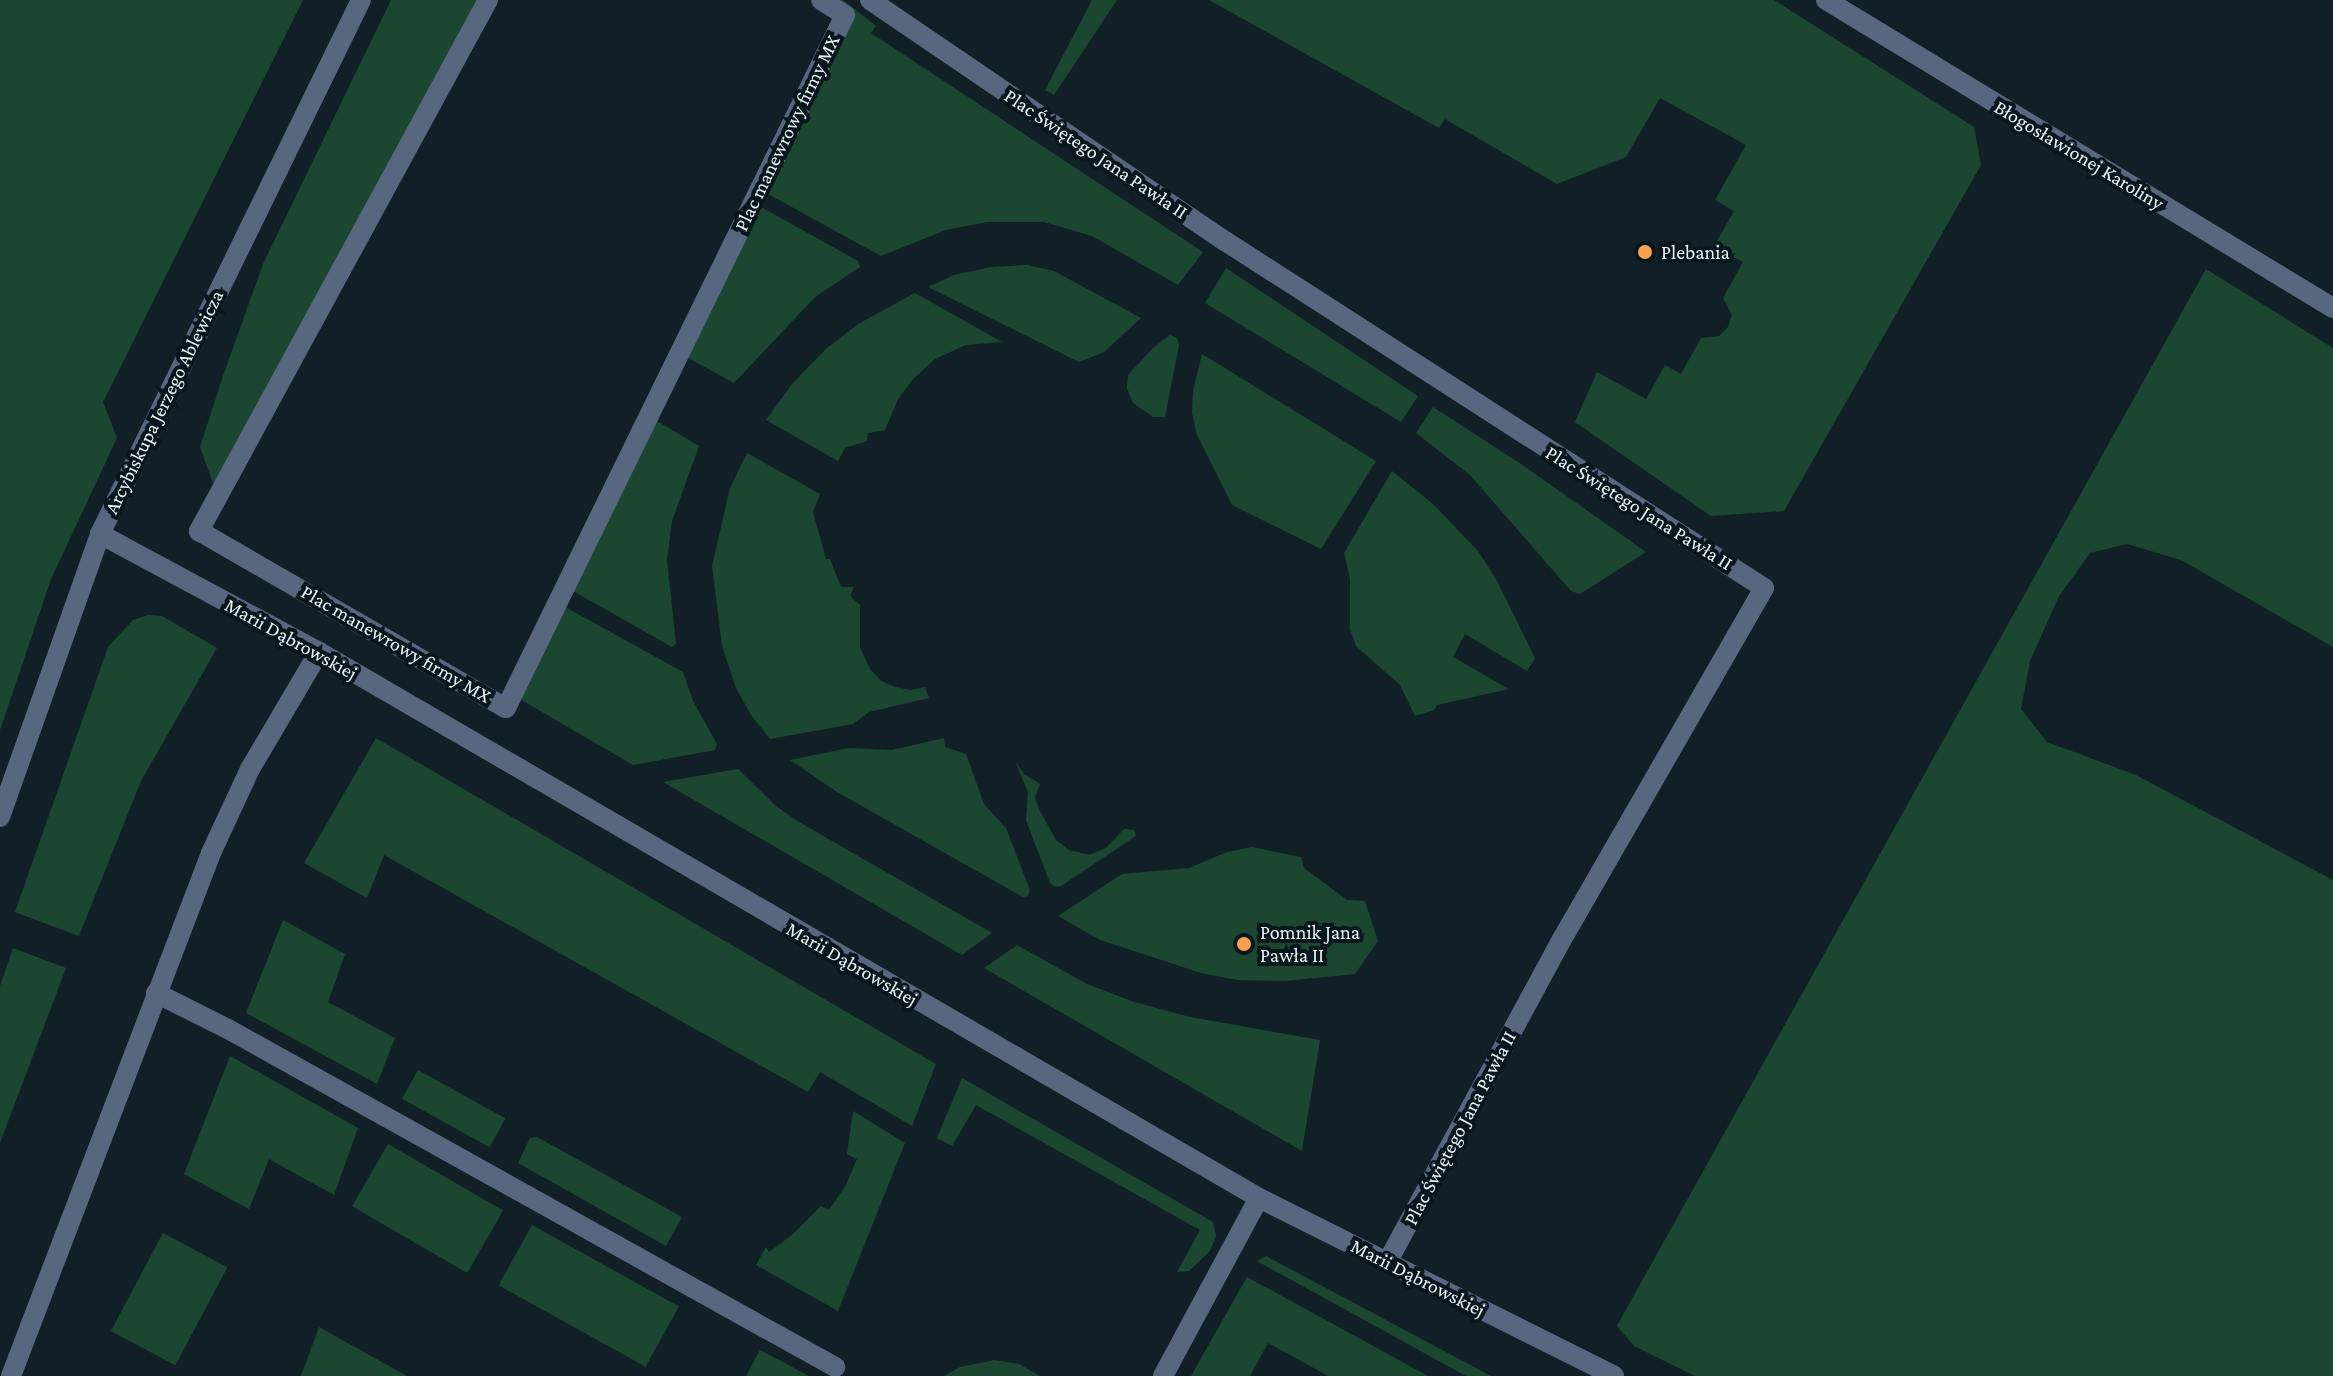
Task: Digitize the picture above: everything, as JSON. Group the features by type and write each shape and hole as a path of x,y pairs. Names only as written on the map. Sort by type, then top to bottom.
{"street":[{"name":"Arcybiskupa Jerzego Ablewicza","path":"0,817 100,534 361,0"},
{"name":"Plac manewrowy firmy MX","path":"488,0 199,531 506,708 845,15 821,0"},
{"name":"Plac Świętego Jana Pawła II","path":"870,0 1225,241 1764,588 1562,939 1387,1263"},
{"name":"Błogosławionej Karoliny","path":"1826,0 2333,308"},
{"name":"Marii Dąbrowskiej","path":"100,534 319,652 1259,1198 1614,1376"},
{"path":"11,1376 211,853 250,769 319,652"},
{"path":"156,993 228,1029 835,1367"},
{"path":"1163,1376 1259,1198"}],"green space":[{"path":"0,0 303,0 103,402 117,438 51,579 0,730"},
{"path":"391,0 488,0 223,487 213,483 200,447 223,376 263,264"},
{"path":"821,0 843,0 876,26 871,33 1203,252 1178,285 1092,236 1044,222 987,222 946,230 881,256 759,189 845,15"},
{"path":"1092,0 1117,0 1054,95 1045,90"},
{"path":"1209,0 1774,0 1974,127 1981,165 1784,511 1711,516 1575,422 1597,372 1646,399 1665,365 1681,374 1701,338 1719,336 1728,327 1732,315 1723,298 1743,262 1714,246 1734,211 1715,200 1746,145 1660,98 1626,157 1557,184 1445,119 1439,128"},
{"path":"752,202 858,261 860,267 815,297 734,383 681,354"},
{"path":"1027,265 1054,271 1141,318 1104,352 1079,362 928,287 954,275 991,267"},
{"path":"1226,268 1418,396 1401,422 1205,303"},
{"path":"2206,269 2333,348 2333,647 2181,560 2127,544 2090,553 2059,596 2030,661 2021,709 2047,742 2136,775 2333,880 2333,1376 1695,1376 1634,1346 1617,1326"},
{"path":"915,293 1002,342 966,345 935,359 913,379 898,399 885,430 868,433 867,441 845,448 838,461 766,420 792,384 826,349 858,324"},
{"path":"1170,335 1177,338 1179,345 1165,417 1153,417 1133,403 1127,388 1128,375"},
{"path":"1202,354 1376,461 1321,549 1232,505 1197,435 1192,413 1193,391"},
{"path":"1433,407 1521,464 1646,552 1580,594 1571,591 1470,475 1416,433"},
{"path":"650,417 699,446 672,521 667,560 676,644 672,647 566,587"},
{"path":"747,453 820,494 813,512 826,559 830,559 841,587 854,587 850,596 860,605 860,648 870,669 881,681 895,687 911,690 925,687 929,698 869,712 853,724 770,739 751,715 736,688 722,646 712,566 730,488"},
{"path":"1392,471 1433,504 1478,551 1495,577 1535,658 1527,671 1465,634 1453,657 1509,689 1437,705 1434,710 1415,716 1400,685 1356,646 1350,629 1350,579 1344,553"},
{"path":"558,603 683,672 693,701 717,744 715,750 633,765 513,695"},
{"path":"148,615 162,616 217,648 141,781 79,936 15,912 108,647 133,620"},
{"path":"376,738 936,1064 912,1126 820,1072 808,1092 384,855 367,898 304,863"},
{"path":"944,738 945,747 966,754 984,804 1006,828 1030,890 1028,896 1023,897 837,792 790,760 849,748 892,750"},
{"path":"1015,761 1024,774 1040,784 1035,798 1040,811 1056,840 1069,850 1089,855 1106,848 1124,829 1134,830 1136,836 1055,887 1050,883 1026,820 1028,792"},
{"path":"738,769 776,806 799,822 992,933 962,955 663,782"},
{"path":"1252,847 1301,857 1304,868 1347,900 1365,901 1378,941 1355,974 1284,981 1237,980 1201,973 1100,940 1058,916 1122,874 1189,868 1227,852"},
{"path":"283,920 345,954 328,1002 395,1038 377,1084 246,1013"},
{"path":"1017,945 1087,984 1134,1002 1190,1017 1320,1040 1302,1151 984,968"},
{"path":"13,948 66,968 0,1143 0,986"},
{"path":"230,1056 358,1128 334,1195 269,1159 249,1209 184,1174"},
{"path":"418,1070 505,1118 489,1147 402,1099"},
{"path":"962,1078 1213,1222 1216,1236 1210,1251 1189,1271 1177,1272 1200,1230 976,1105 952,1146 937,1138"},
{"path":"853,1111 905,1143 838,1311 756,1265 766,1247 769,1252 792,1235 821,1206 829,1210 846,1185 857,1159 847,1154"},
{"path":"537,1137 682,1217 666,1246 518,1163 530,1138"},
{"path":"388,1144 503,1210 467,1273 352,1206"},
{"path":"532,1225 679,1306 645,1367 499,1285"},
{"path":"163,1233 227,1267 175,1365 111,1331"},
{"path":"1266,1256 1491,1376 1466,1376 1257,1261"},
{"path":"1247,1277 1428,1376 1328,1376 1268,1343 1250,1376 1191,1376"},
{"path":"319,1327 407,1376 301,1376"},
{"path":"760,1350 809,1376 746,1376"},
{"path":"994,1360 1019,1364 1040,1376 944,1376 960,1367"}],"place":[{"name":"Plebania","path":"1645,252"},
{"name":"Pomnik Jana Pawła II","path":"1244,944"}]}
